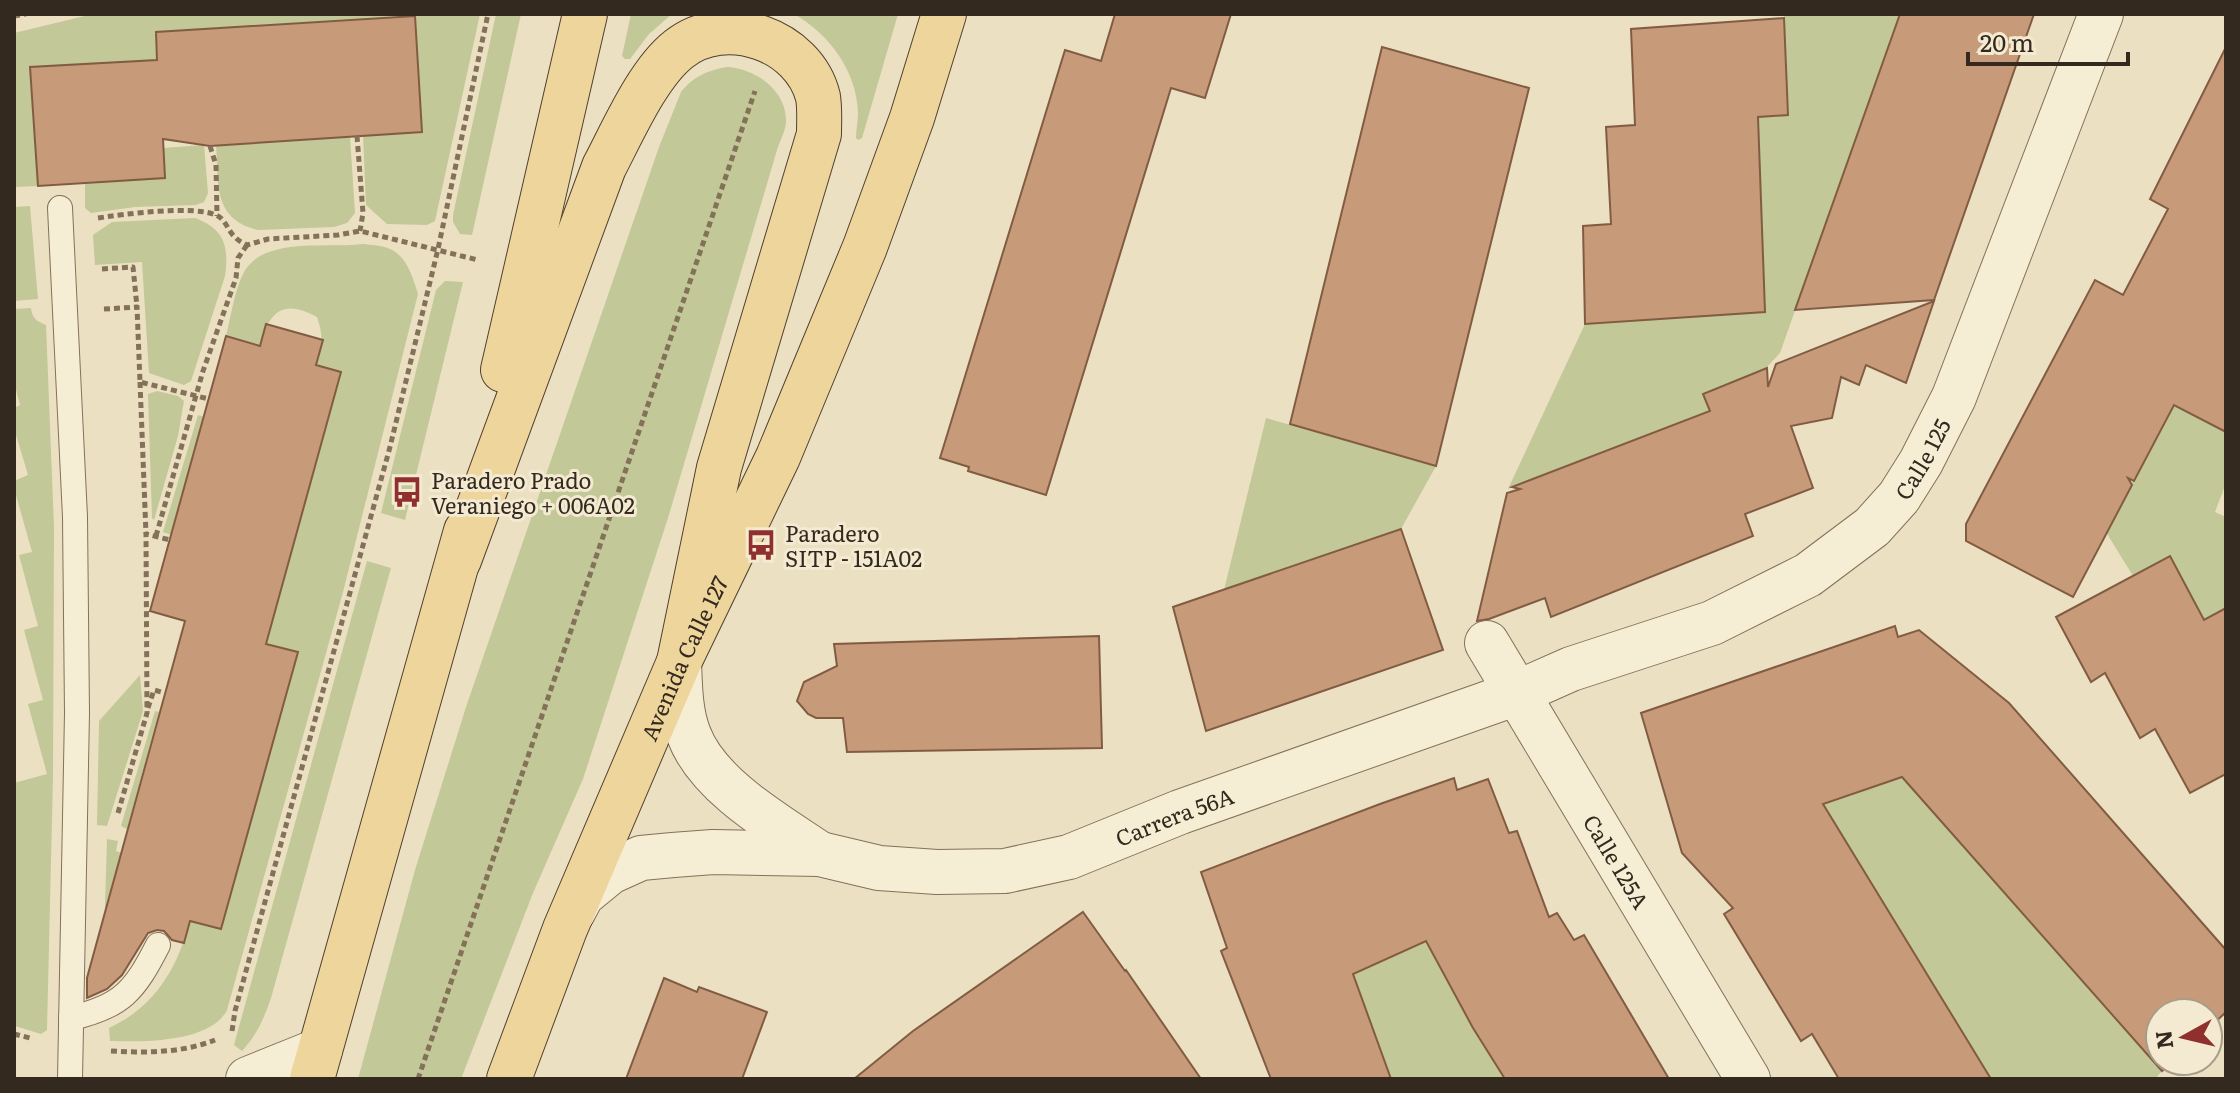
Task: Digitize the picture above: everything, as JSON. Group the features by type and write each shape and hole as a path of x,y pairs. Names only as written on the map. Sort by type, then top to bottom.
{"main road":[{"path":"316,1064 459,560 585,14"},
{"name":"Avenida Calle 127","path":"509,1079 565,929 679,662 778,457 865,247 912,118 944,14"},
{"path":"459,560 604,167 631,115 654,77 680,48 713,34 731,31 760,37 795,60 808,77 817,96 819,134 719,468 679,662"}],"street":[{"name":"Calle 125","path":"1517,693 1571,669 1712,623 1808,575 1872,527 1899,497 1921,462 1954,397 2101,14"},
{"name":"Calle 125A","path":"1487,643 1748,1079"},
{"name":"Carrera 56A","path":"679,662 680,698 689,736 708,768 774,823 820,854"},
{"name":"Carrera 56A","path":"565,929 582,895 610,872 641,858 713,852 820,854 879,868 937,872 1005,871 1069,857 1180,812 1517,693"},
{"path":"248,1079 316,1064"}],"lane":[{"path":"60,208 75,517 77,713 70,1079"},
{"path":"71,1018 99,1012 115,1002 136,984 158,945"}],"path":[{"path":"14,16 26,14"},
{"path":"231,1034 390,447 438,249 488,14"},
{"path":"418,1079 746,116"},
{"path":"357,136 363,213 360,231"},
{"path":"210,146 216,165 217,216"},
{"path":"96,218 180,211 217,216 234,237 247,245"},
{"path":"156,536 207,357 236,278 238,258 247,245 268,239 360,231 527,270"},
{"path":"67,321 89,320 87,271 133,267 146,534 147,713"},
{"path":"89,310 137,307"},
{"path":"140,382 209,399"},
{"path":"146,534 170,540"},
{"path":"116,818 154,690 165,693"}],"green space":[{"path":"93,14 480,14 435,221 427,225 387,224 366,205 363,135 422,132 415,17 156,32 157,60 30,67 38,186 14,187 14,33"},
{"path":"496,14 521,14 472,235 460,234 453,222 453,215"},
{"path":"631,14 672,14 649,34 630,59 625,59 622,56"},
{"path":"794,14 898,14 862,138 856,138 858,113 847,68 819,32"},
{"path":"1784,14 1900,14 1780,353 1765,369 1703,394 1710,411 1508,489 1585,324 1738,313 1758,117 1788,115"},
{"path":"728,67 748,72 767,82 780,98 785,126 668,518 583,779 533,893 461,1079 358,1079 415,870 467,704 659,147 681,92 702,75"},
{"path":"350,137 355,213 347,223 334,227 258,230 243,225 225,208 218,186 216,145"},
{"path":"204,145 208,193 204,202 91,213 85,208 85,183 163,148"},
{"path":"30,206 38,299 14,301 14,207"},
{"path":"195,218 213,228 223,240 226,266 191,381 184,385 149,373 142,262 95,265 93,235 112,222"},
{"path":"363,244 396,252 408,268 418,294 343,592 227,1010 218,1021 191,1035 157,1040 110,1041 109,1028 145,1004 163,983 185,943 190,921 221,929 297,653 266,644 341,373 316,365 321,330 317,317 305,311 286,309 279,312 268,324 260,346 226,336 237,290 251,263 263,254 295,246"},
{"path":"445,281 463,282 405,520 381,513 436,290"},
{"path":"31,308 35,319 46,325 54,527 53,776 47,1030 41,1034 15,1026 14,1011 14,783 47,774 28,704 43,700 24,630 38,626 19,555 32,552 14,488 14,481 28,475 14,428 14,408 20,405 14,382 14,309"},
{"path":"157,391 178,396 184,401 178,436 154,520 148,394"},
{"path":"2173,405 2226,433 2226,483 2215,512 2226,517 2226,624 2219,612 2204,620 2133,576 2106,532"},
{"path":"198,415 204,417 172,535 163,532"},
{"path":"1266,418 1436,466 1401,529 1224,590"},
{"path":"367,561 391,568 271,998 260,1026 242,1051 234,1045"},
{"path":"140,675 143,711 107,826 97,825 99,721"},
{"path":"155,711 159,712 127,829 121,826"},
{"path":"1902,777 2144,1051 2144,1077 2157,1077 1991,1079 1823,805"},
{"path":"107,839 118,841 116,851 121,853 107,903 146,915 143,939 131,961 134,941 104,937"},
{"path":"1426,941 1473,1028 1505,1079 1391,1079 1351,969"}],"building":[{"path":"1115,14 1231,14 1205,98 1171,88 1046,495 968,471 969,467 940,458 1065,50 1101,61"},
{"path":"1900,14 2034,14 1934,300 1795,310"},
{"path":"415,16 422,132 210,146 163,139 165,178 38,186 30,67 157,60 156,32"},
{"path":"1784,18 1788,115 1758,117 1765,312 1585,324 1583,226 1611,224 1606,127 1635,125 1631,29"},
{"path":"1382,47 1529,88 1436,466 1290,424"},
{"path":"2226,47 2226,432 2174,405 2134,481 2128,478 2132,485 2073,597 1966,541 1966,524 2095,280 2123,295 2168,209 2150,199"},
{"path":"1934,301 1906,383 1866,365 1859,385 1841,377 1832,418 1791,426 1813,488 1745,514 1753,536 1551,617 1545,598 1477,621 1507,493 1520,489 1512,487 1710,411 1703,394 1767,368 1768,387 1776,364"},
{"path":"266,324 323,340 316,365 341,372 266,644 298,652 221,929 190,921 184,943 172,940 164,931 148,933 122,975 107,989 87,998 87,978 185,621 150,611 226,336 260,346"},
{"path":"1401,529 1443,650 1206,731 1173,607"},
{"path":"2170,556 2204,620 2226,608 2226,774 2190,793 2155,729 2140,738 2105,673 2091,682 2056,617"},
{"path":"1895,626 1898,637 1919,630 2009,703 2226,950 2226,1012 2224,1014 2224,997 2144,997 2144,1051 1902,777 1823,804 1991,1079 1839,1079 1812,1034 1801,1041 1724,914 1733,908 1682,853 1641,713"},
{"path":"1099,636 1102,748 847,752 843,718 816,718 797,701 804,682 837,666 834,644"},
{"path":"1454,778 1457,790 1488,779 1509,833 1517,831 1549,917 1557,913 1574,940 1584,935 1669,1079 1505,1079 1473,1028 1426,941 1353,974 1391,1079 1271,1079 1221,951 1227,948 1201,872"},
{"path":"1083,912 1201,1079 854,1079 913,1031"},
{"path":"664,978 697,992 699,987 767,1012 742,1079 626,1079"}],"place":[{"name":"Paradero Prado Veraniego + 006A02","path":"407,492"},
{"name":"Paradero SITP - 151A02","path":"761,545"}]}
